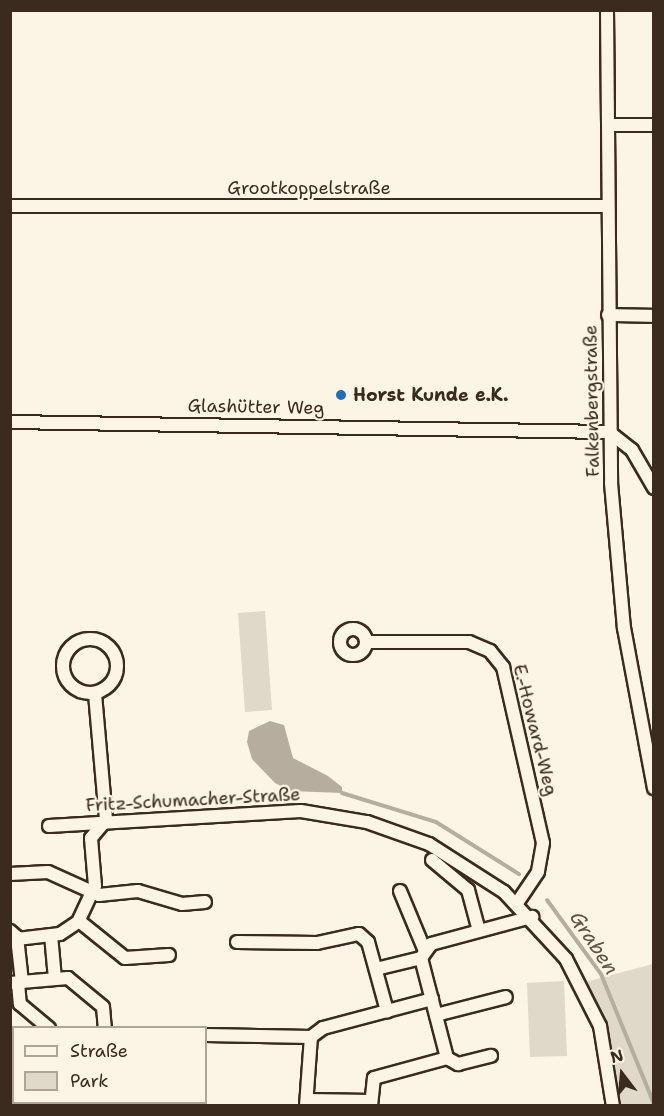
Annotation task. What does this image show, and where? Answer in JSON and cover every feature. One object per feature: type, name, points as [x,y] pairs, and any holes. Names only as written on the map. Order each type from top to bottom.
[{"type":"street","name":"Falkenbergstraße","points":[[607,10],[609,432],[624,628],[654,788]]},
{"type":"street","points":[[608,125],[654,125]]},
{"type":"street","name":"Grootkoppelstraße","points":[[10,206],[608,207]]},
{"type":"street","points":[[608,315],[654,316]]},
{"type":"street","name":"Glashütter Weg","points":[[10,422],[609,432]]},
{"type":"street","points":[[609,432],[632,450],[654,488]]},
{"type":"street","points":[[101,638],[110,646],[113,683],[95,694],[79,694],[70,686],[67,650],[76,639],[101,638]]},
{"type":"street","name":"E.-Howard-Weg","points":[[366,642],[469,642],[501,663],[543,843],[538,872],[517,903]]},
{"type":"street","points":[[47,1026],[21,1005],[14,935],[51,935],[79,921],[93,892],[91,840],[106,820],[95,694]]},
{"type":"street","name":"Fritz-Schumacher-Straße","points":[[49,826],[106,820],[279,811],[345,817],[429,844],[517,903],[532,917],[567,959],[592,1006],[608,1058],[613,1106]]},
{"type":"street","points":[[432,860],[468,890],[479,931]]},
{"type":"street","points":[[10,874],[48,872],[93,892],[138,891],[182,904],[205,902]]},
{"type":"street","points":[[400,891],[423,954],[447,1058]]},
{"type":"street","points":[[376,969],[423,954],[431,944],[532,917]]},
{"type":"street","points":[[79,921],[125,958],[170,955]]},
{"type":"street","points":[[237,942],[317,944],[357,934],[368,941],[387,1011]]},
{"type":"street","points":[[51,935],[56,979]]},
{"type":"street","points":[[17,983],[68,978],[101,1005],[105,1026]]},
{"type":"street","points":[[436,1015],[506,997]]},
{"type":"street","points":[[207,1035],[311,1037],[323,1028],[432,999]]},
{"type":"street","points":[[311,1037],[306,1103],[371,1103],[374,1077],[447,1058],[458,1064],[490,1056]]},
{"type":"green space","points":[[265,611],[272,710],[245,712],[238,613]]},
{"type":"green space","points":[[653,964],[653,1105],[618,1105],[611,1046],[585,982]]},
{"type":"green space","points":[[564,981],[567,1056],[530,1057],[527,983]]},
{"type":"green space","points":[[79,1104],[132,1104],[79,1106]]},
{"type":"shaded area","points":[[270,721],[284,725],[293,758],[328,776],[342,787],[342,793],[290,791],[275,783],[252,759],[247,742],[249,731]]},
{"type":"waterway","name":"Graben","points":[[342,793],[436,822],[519,874]]},
{"type":"waterway","name":"Graben","points":[[547,900],[601,974],[654,1104]]},
{"type":"place","name":"Horst Kunde e.K.","points":[[341,395]]}]
